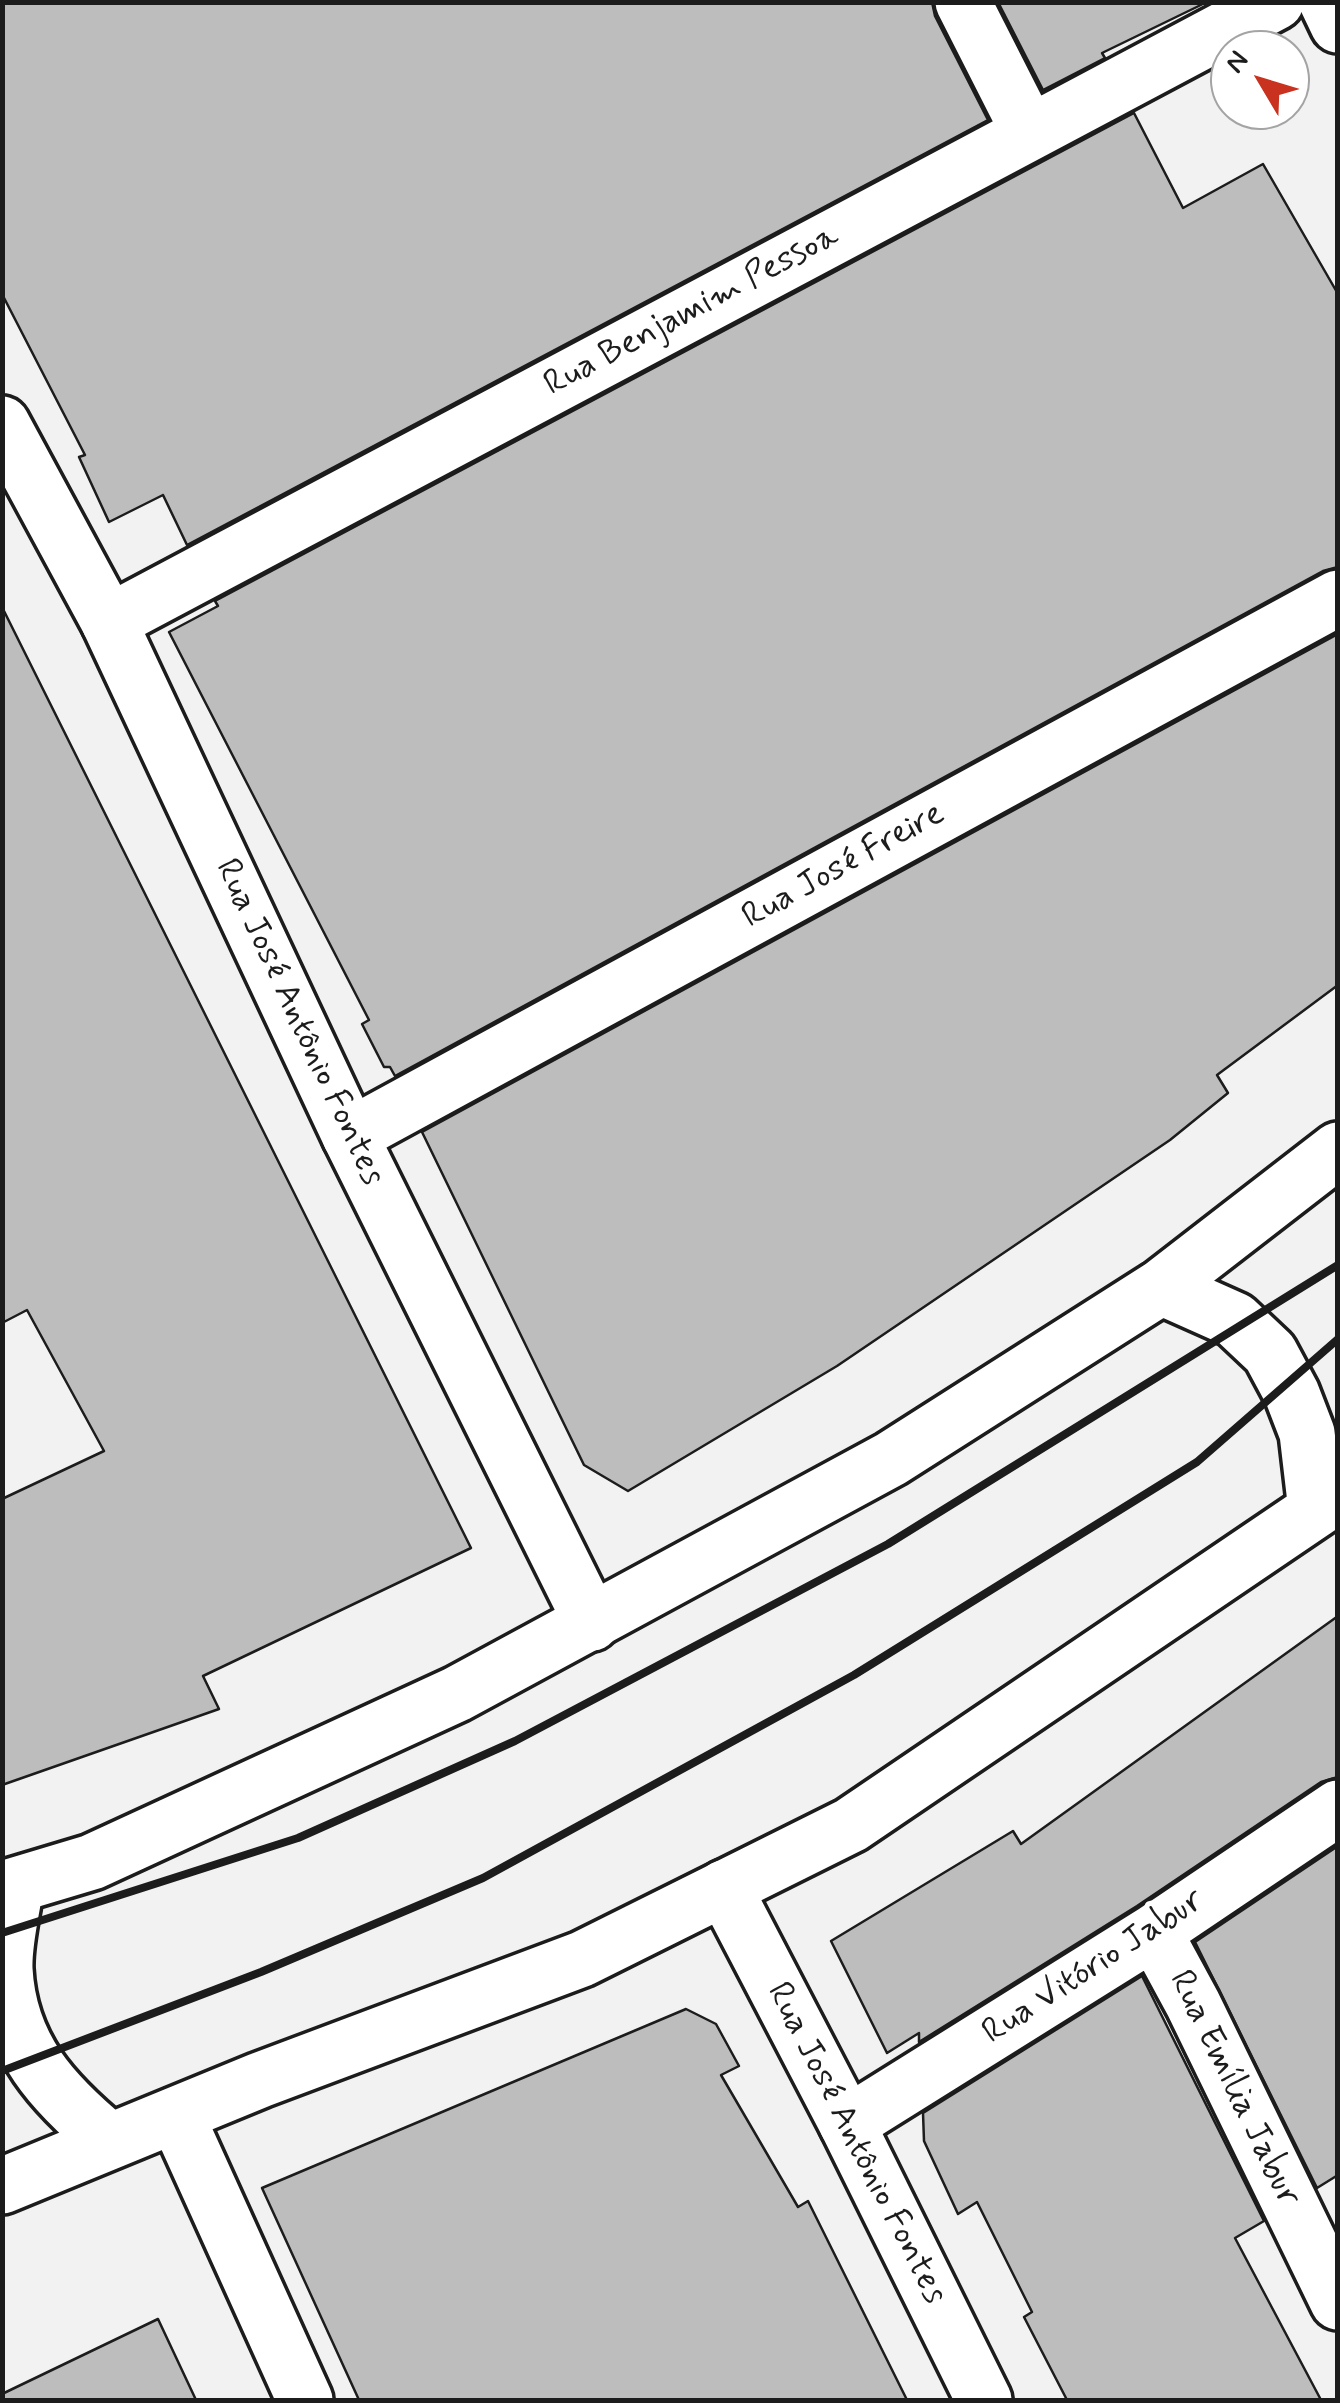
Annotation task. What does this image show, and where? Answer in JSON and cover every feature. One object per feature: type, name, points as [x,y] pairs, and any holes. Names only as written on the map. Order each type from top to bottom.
[{"type":"street","points":[[963,2],[1029,132]]},
{"type":"street","name":"Rua Benjamim Pessoa","points":[[109,622],[1276,2]]},
{"type":"street","points":[[1327,2],[1338,25]]},
{"type":"street","name":"Rua José Antônio Fontes","points":[[2,424],[109,622],[350,1136],[592,1623]]},
{"type":"street","name":"Rua José Freire","points":[[350,1136],[1338,598]]},
{"type":"street","points":[[110,2141],[65,2105],[24,2046],[11,2014],[5,1966],[9,1886],[92,1862],[458,1694],[890,1459],[1161,1287],[1338,1150]]},
{"type":"street","points":[[2,2186],[582,1959],[851,1825],[1327,1502],[1307,1433],[1270,1352],[1235,1320],[1161,1287]]},
{"type":"street","name":"Rua Vitório Jabur","points":[[847,2124],[1154,1932],[1338,1808]]},
{"type":"street","name":"Rua José Antônio Fontes","points":[[724,1888],[984,2400]]},
{"type":"street","name":"Rua Emília Jabur","points":[[1154,1932],[1194,2004],[1338,2302]]},
{"type":"street","points":[[176,2115],[305,2400]]},
{"type":"building","points":[[2,2],[932,2],[935,16],[988,120],[187,545],[163,495],[109,522],[79,457],[85,455],[2,294]]},
{"type":"building","points":[[998,2],[1207,2],[1102,53],[1105,58],[1043,90]]},
{"type":"building","points":[[1134,113],[1183,208],[1263,164],[1338,294],[1338,567],[1323,571],[395,1076],[390,1067],[384,1067],[362,1024],[369,1020],[169,632],[218,606],[215,601]]},
{"type":"building","points":[[2,607],[471,1548],[203,1676],[219,1709],[2,1785],[2,1499],[104,1451],[27,1310],[2,1323]]},
{"type":"building","points":[[1338,634],[1338,985],[1217,1075],[1228,1093],[1170,1140],[837,1366],[628,1491],[584,1465],[422,1132]]},
{"type":"building","points":[[1338,1616],[1338,1777],[1321,1782],[1137,1906],[919,2042],[919,2033],[887,2053],[831,1941],[1013,1831],[1021,1844]]},
{"type":"building","points":[[1338,1846],[1338,2175],[1317,2188],[1195,1942]]},
{"type":"building","points":[[1142,1976],[1264,2221],[1235,2238],[1321,2400],[1067,2400],[1024,2317],[1032,2312],[977,2202],[958,2214],[924,2141],[923,2113]]},
{"type":"building","points":[[686,2009],[716,2024],[739,2066],[721,2075],[798,2207],[808,2201],[907,2400],[359,2400],[262,2188]]},
{"type":"building","points":[[158,2319],[196,2400],[2,2400],[2,2394]]},
{"type":"railway","points":[[2,1933],[298,1838],[515,1741],[888,1544],[1338,1265]]},
{"type":"railway","points":[[2,2071],[261,1972],[483,1878],[854,1675],[1197,1462],[1338,1339]]}]
